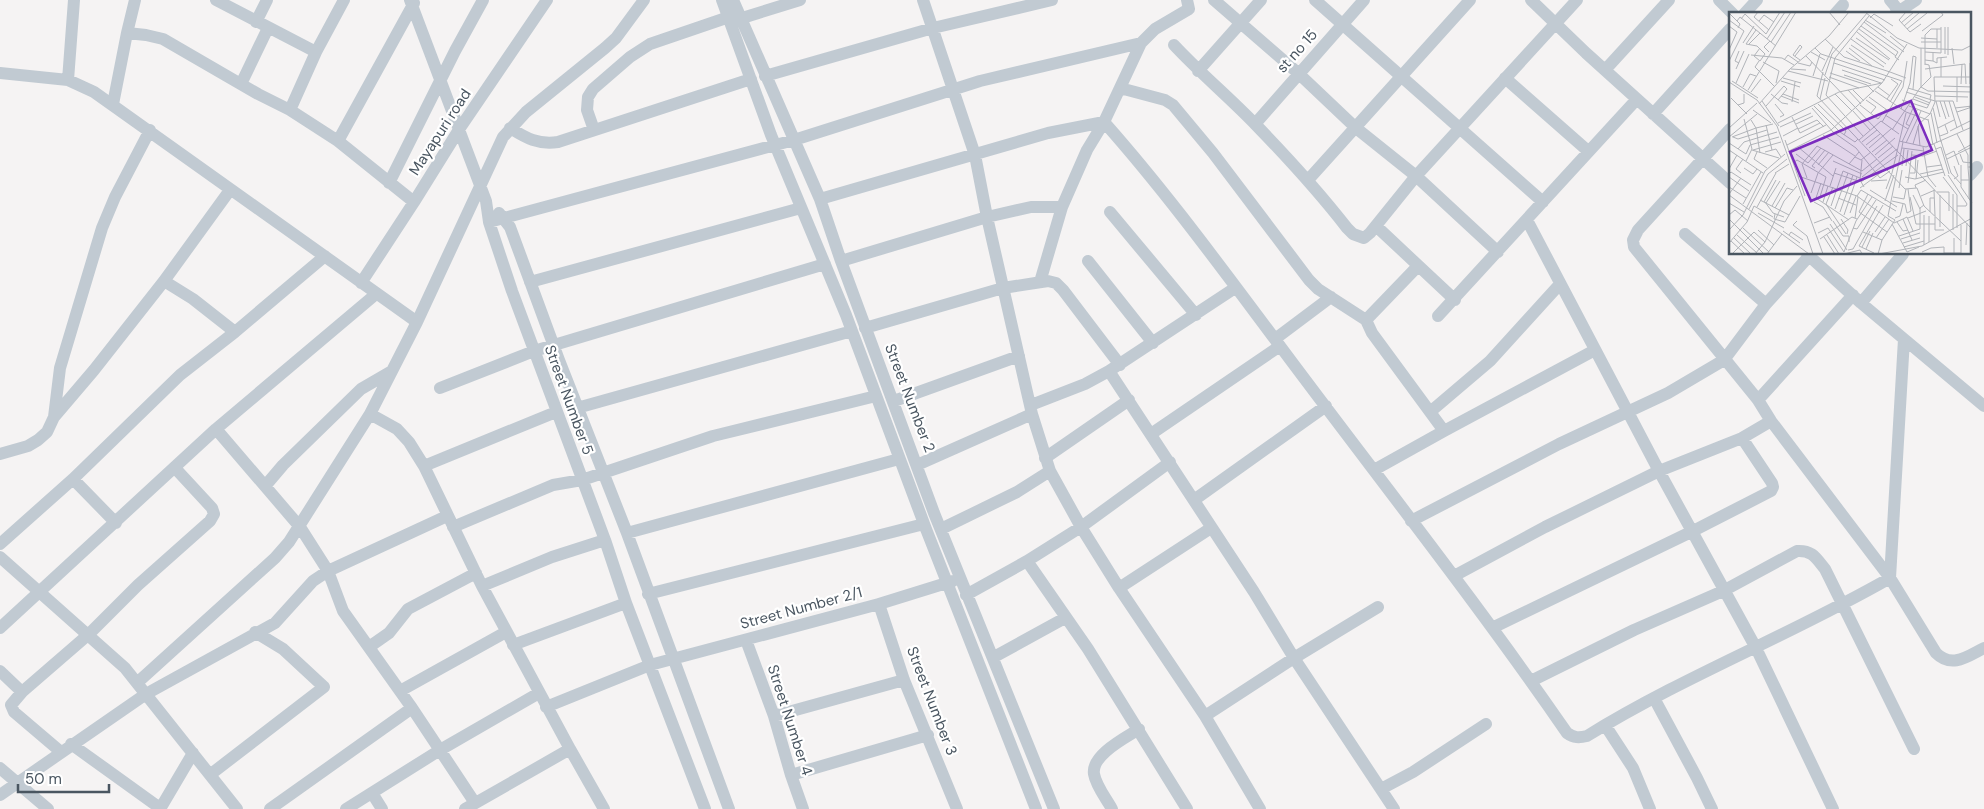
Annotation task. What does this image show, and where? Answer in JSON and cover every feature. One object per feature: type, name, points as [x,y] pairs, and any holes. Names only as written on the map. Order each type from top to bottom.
[{"type":"street","points":[[68,80],[74,0]]},
{"type":"street","points":[[113,104],[135,0]]},
{"type":"street","points":[[216,0],[316,52]]},
{"type":"street","points":[[256,22],[267,0]]},
{"type":"street","points":[[290,110],[316,52],[344,0]]},
{"type":"street","points":[[389,182],[440,79],[484,0]]},
{"type":"street","name":"Mayapuri road","points":[[361,283],[460,128],[547,0]]},
{"type":"street","points":[[138,682],[275,558],[300,527],[370,414],[416,322],[502,137],[526,112],[616,38],[644,0]]},
{"type":"street","points":[[722,0],[734,18],[751,79],[775,145],[852,331],[947,584],[1036,809]]},
{"type":"street","name":"Street Number 2","points":[[733,0],[734,18],[765,76],[820,200],[865,328],[894,400],[959,578],[994,657],[1054,809]]},
{"type":"street","points":[[594,130],[587,110],[588,97],[593,89],[630,56],[650,44],[800,0]]},
{"type":"street","points":[[923,0],[975,154],[1002,288],[1031,410],[1050,471],[1081,527],[1119,588],[1205,716],[1260,809]]},
{"type":"street","points":[[765,76],[933,28],[1052,0]]},
{"type":"street","points":[[1040,282],[1062,207],[1087,150],[1104,122],[1142,43],[1155,29],[1189,9],[1187,0]]},
{"type":"street","points":[[1214,0],[1298,73],[1356,128],[1416,176],[1498,252]]},
{"type":"street","points":[[1198,71],[1260,0]]},
{"type":"street","points":[[1316,0],[1543,202]]},
{"type":"street","name":"st no 15","points":[[1255,124],[1364,0]]},
{"type":"street","points":[[1308,180],[1470,0]]},
{"type":"street","points":[[1531,0],[1729,182]]},
{"type":"street","points":[[1174,45],[1198,71],[1255,124],[1308,180],[1353,234],[1364,238],[1416,176],[1577,0]]},
{"type":"street","points":[[1605,70],[1669,0]]},
{"type":"street","points":[[1720,0],[1731,12]]},
{"type":"street","points":[[1746,12],[1758,0]]},
{"type":"street","points":[[1890,0],[1897,12]]},
{"type":"street","points":[[1899,12],[1916,0]]},
{"type":"street","points":[[338,141],[412,2]]},
{"type":"street","name":"Street Number 5","points":[[412,2],[486,201],[489,222],[556,412],[605,540],[626,603],[705,809]]},
{"type":"street","points":[[241,84],[268,28]]},
{"type":"street","points":[[1653,114],[1729,30]]},
{"type":"street","points":[[127,33],[162,39],[290,110],[338,141],[414,202]]},
{"type":"street","points":[[489,222],[794,140],[980,81],[1142,43]]},
{"type":"street","points":[[0,73],[68,80],[94,92],[150,130],[230,190],[416,322]]},
{"type":"street","points":[[1505,78],[1588,152]]},
{"type":"street","points":[[510,128],[529,140],[547,144],[558,142],[751,79]]},
{"type":"street","points":[[1120,88],[1166,100],[1173,105],[1213,152],[1309,280],[1318,289],[1366,320],[1372,333],[1444,431]]},
{"type":"street","points":[[1438,316],[1455,300],[1637,99]]},
{"type":"street","points":[[820,200],[1048,133],[1104,122]]},
{"type":"street","points":[[1104,122],[1146,171],[1326,406],[1454,576],[1567,733],[1572,736],[1578,738],[1587,736],[1654,698],[1843,606],[1890,578]]},
{"type":"street","points":[[54,417],[60,368],[102,228],[115,197],[150,130]]},
{"type":"street","points":[[1729,130],[1638,230],[1633,244],[1724,360],[1758,400],[1771,421],[1890,578],[1936,654],[1949,662],[1958,661],[1984,648]]},
{"type":"street","points":[[0,454],[28,446],[47,432],[54,417],[94,370],[164,281],[230,190]]},
{"type":"street","points":[[486,201],[504,218],[510,227],[577,408],[627,533],[729,809]]},
{"type":"street","points":[[841,261],[987,217],[1031,208],[1062,207]]},
{"type":"street","points":[[530,282],[801,208]]},
{"type":"street","points":[[1110,212],[1196,315]]},
{"type":"street","points":[[1527,220],[1594,350],[1756,648],[1834,809]]},
{"type":"street","points":[[1376,226],[1455,300]]},
{"type":"street","points":[[1686,234],[1766,304]]},
{"type":"street","points":[[1412,521],[1550,448],[1668,393],[1724,360],[1766,304],[1808,255]]},
{"type":"street","points":[[1810,255],[1857,299],[1984,406]]},
{"type":"street","points":[[1758,400],[1902,255]]},
{"type":"street","points":[[0,544],[73,479],[180,375],[235,332],[325,256]]},
{"type":"street","points":[[1088,261],[1153,343]]},
{"type":"street","points":[[440,388],[534,351],[825,264]]},
{"type":"street","points":[[1366,320],[1418,266]]},
{"type":"street","points":[[164,281],[193,299],[235,332]]},
{"type":"street","points":[[865,328],[1002,288],[1048,281],[1056,283],[1063,290],[1114,368],[1129,400],[1210,528],[1254,592],[1294,658],[1394,809]]},
{"type":"street","points":[[1430,412],[1490,361],[1560,284]]},
{"type":"street","points":[[917,465],[1085,384],[1114,368],[1235,288]]},
{"type":"street","points":[[0,628],[216,429],[376,294]]},
{"type":"street","points":[[1151,434],[1277,343],[1331,297]]},
{"type":"street","points":[[577,408],[852,331]]},
{"type":"street","points":[[1890,578],[1904,339]]},
{"type":"street","points":[[1374,470],[1594,350]]},
{"type":"street","points":[[894,400],[1019,356]]},
{"type":"street","points":[[266,485],[283,465],[361,389],[392,371]]},
{"type":"street","points":[[0,795],[146,694],[274,623],[313,580],[328,571],[450,522],[553,485],[582,480],[713,436],[876,396]]},
{"type":"street","points":[[1045,458],[1129,400]]},
{"type":"street","points":[[1194,500],[1326,406]]},
{"type":"street","points":[[424,466],[556,412]]},
{"type":"street","points":[[370,414],[397,429],[409,442],[424,466],[506,632],[604,809]]},
{"type":"street","points":[[1454,576],[1659,471],[1742,438],[1771,421]]},
{"type":"street","points":[[216,429],[266,485],[300,527],[328,571],[343,611],[440,750],[470,806],[570,749]]},
{"type":"street","points":[[1492,628],[1693,531],[1767,493],[1773,487],[1742,438]]},
{"type":"street","points":[[627,533],[899,458]]},
{"type":"street","points":[[966,595],[1081,527],[1170,462]]},
{"type":"street","points":[[175,468],[212,508],[214,514],[210,521],[131,591],[89,634],[22,692],[12,703],[12,709],[66,748],[160,808],[193,753]]},
{"type":"street","points":[[941,529],[1017,492],[1050,471]]},
{"type":"street","points":[[73,479],[116,523]]},
{"type":"street","points":[[648,594],[924,524]]},
{"type":"street","points":[[1119,588],[1210,528]]},
{"type":"street","points":[[482,586],[552,557],[605,540]]},
{"type":"street","points":[[1531,681],[1634,630],[1723,590],[1797,551],[1806,550],[1814,555],[1824,569],[1914,749]]},
{"type":"street","points":[[0,557],[126,668],[211,774],[236,809]]},
{"type":"street","points":[[1026,561],[1088,649],[1187,809]]},
{"type":"street","points":[[369,647],[389,633],[408,609],[476,573]]},
{"type":"street","name":"Street Number 2/1","points":[[546,707],[650,665],[879,604],[947,584],[959,578]]},
{"type":"street","points":[[513,645],[626,603]]},
{"type":"street","name":"Street Number 3","points":[[879,604],[904,680],[957,809]]},
{"type":"street","points":[[1205,716],[1294,658],[1378,607]]},
{"type":"street","points":[[994,657],[1065,618]]},
{"type":"street","points":[[211,774],[324,688],[283,649],[255,632]]},
{"type":"street","points":[[400,691],[506,632]]},
{"type":"street","name":"Street Number 4","points":[[746,640],[774,716],[803,809]]},
{"type":"street","points":[[0,671],[22,692]]},
{"type":"street","points":[[774,716],[904,680]]},
{"type":"street","points":[[346,809],[440,750],[539,693]]},
{"type":"street","points":[[1654,698],[1712,809]]},
{"type":"street","points":[[270,809],[412,708]]},
{"type":"street","points":[[1381,789],[1413,772],[1486,724]]},
{"type":"street","points":[[1605,725],[1632,768],[1650,809]]},
{"type":"street","points":[[1112,809],[1096,781],[1095,766],[1098,759],[1107,750],[1139,729]]},
{"type":"street","points":[[791,775],[928,735]]},
{"type":"street","points":[[0,768],[48,809]]},
{"type":"street","points":[[372,792],[382,809]]}]
